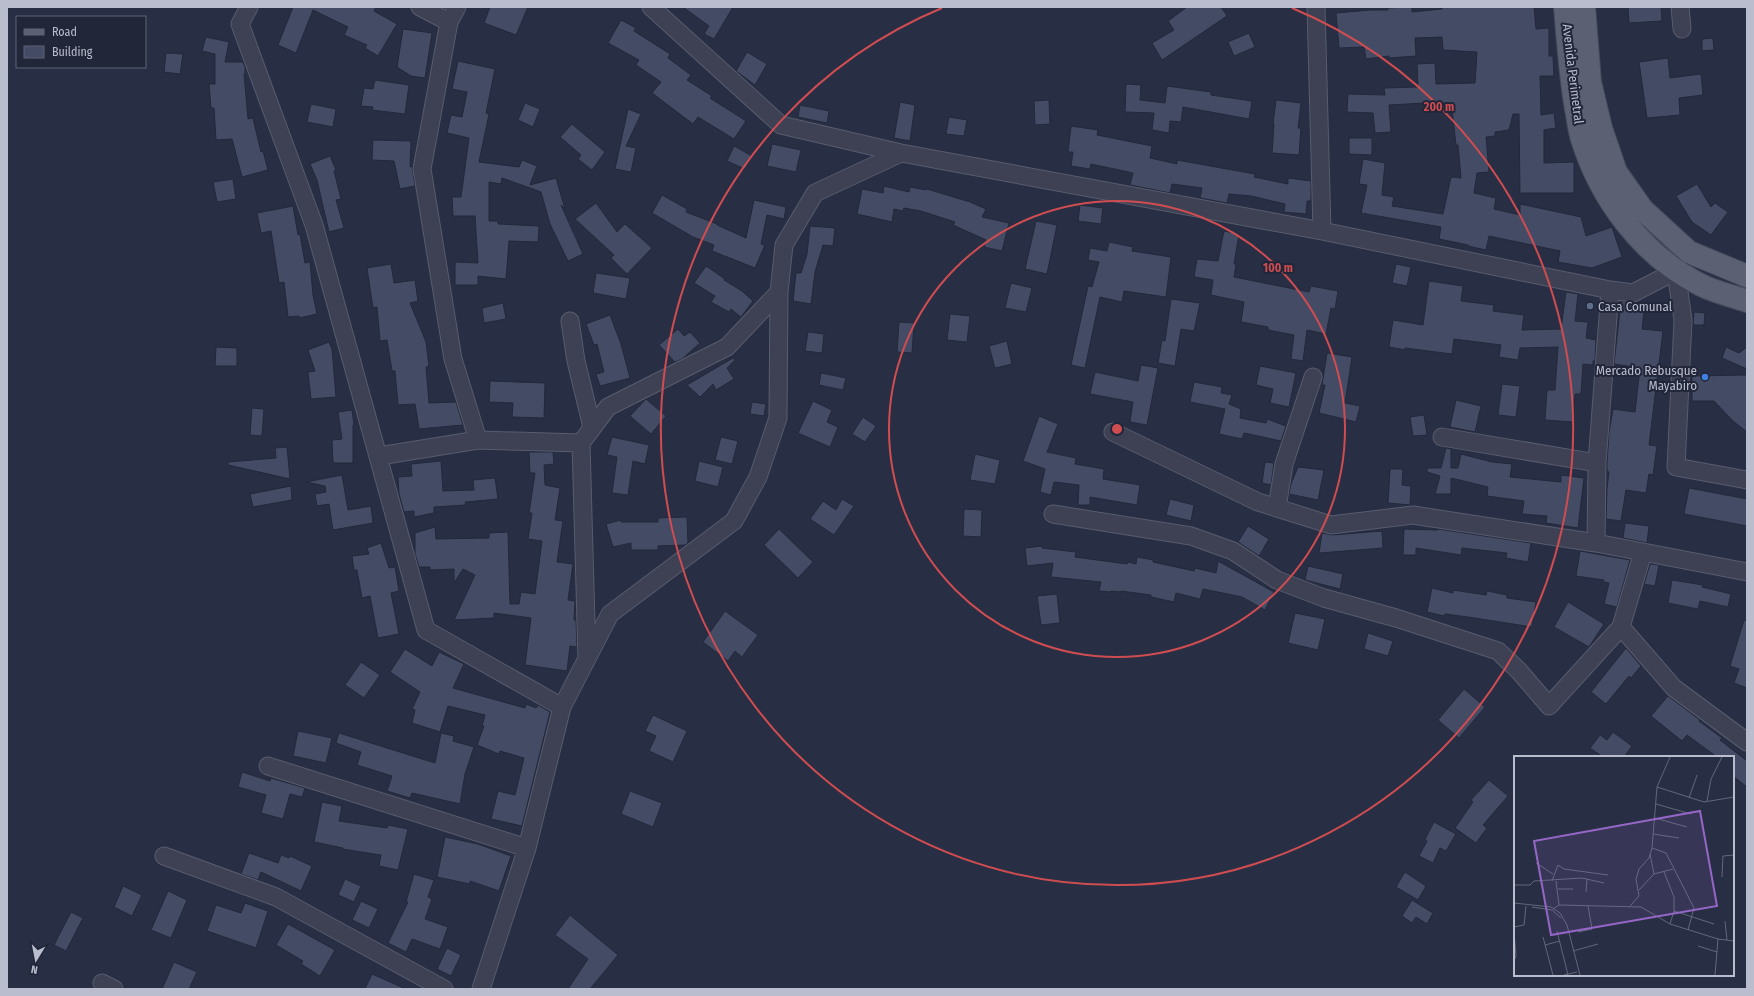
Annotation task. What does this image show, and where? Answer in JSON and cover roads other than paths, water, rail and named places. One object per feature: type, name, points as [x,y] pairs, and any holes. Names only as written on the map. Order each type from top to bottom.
[{"type":"main road","name":"Avenida Perimetral","points":[[1566,7],[1571,79],[1582,138],[1600,185],[1616,211],[1634,233],[1676,271],[1702,286],[1747,301]]},
{"type":"main road","name":"Avenida Perimetral","points":[[1584,7],[1590,82],[1601,128],[1616,172],[1642,209],[1689,252],[1747,276]]},
{"type":"street","points":[[248,7],[240,24],[314,225],[426,630],[562,707]]},
{"type":"street","points":[[420,7],[448,22]]},
{"type":"street","points":[[457,7],[448,22],[422,169],[454,359],[478,440]]},
{"type":"street","points":[[651,7],[781,125],[901,153],[1322,231],[1610,290],[1632,293],[1676,271],[1689,252]]},
{"type":"street","points":[[1316,7],[1322,231]]},
{"type":"street","points":[[1680,7],[1682,29]]},
{"type":"street","points":[[481,989],[527,848],[562,707],[610,614],[734,521],[758,477],[778,418],[779,292],[784,245],[815,193],[901,153]]},
{"type":"street","points":[[1676,271],[1683,320],[1676,467],[1747,480]]},
{"type":"street","points":[[1596,543],[1597,463],[1610,290]]},
{"type":"street","points":[[586,436],[608,407],[727,347],[779,292]]},
{"type":"street","points":[[570,321],[576,361],[591,423],[586,436],[587,659]]},
{"type":"street","points":[[1277,508],[1284,464],[1313,377]]},
{"type":"street","points":[[1113,432],[1258,502],[1331,526],[1413,515],[1596,543],[1747,572]]},
{"type":"street","points":[[379,456],[478,440],[586,436]]},
{"type":"street","points":[[1442,437],[1597,463]]},
{"type":"street","points":[[1053,514],[1192,536],[1233,551],[1284,583],[1324,598],[1396,618],[1498,651],[1519,671],[1549,706],[1621,627],[1643,552]]},
{"type":"street","points":[[1621,627],[1674,688],[1747,742]]},
{"type":"street","points":[[268,766],[527,848]]},
{"type":"street","points":[[164,856],[276,897],[444,989]]},
{"type":"place","name":"Casa Comunal","points":[[1590,306]]},
{"type":"place","name":"Mercado Rebusque Mayabiro","points":[[1705,377]]}]
